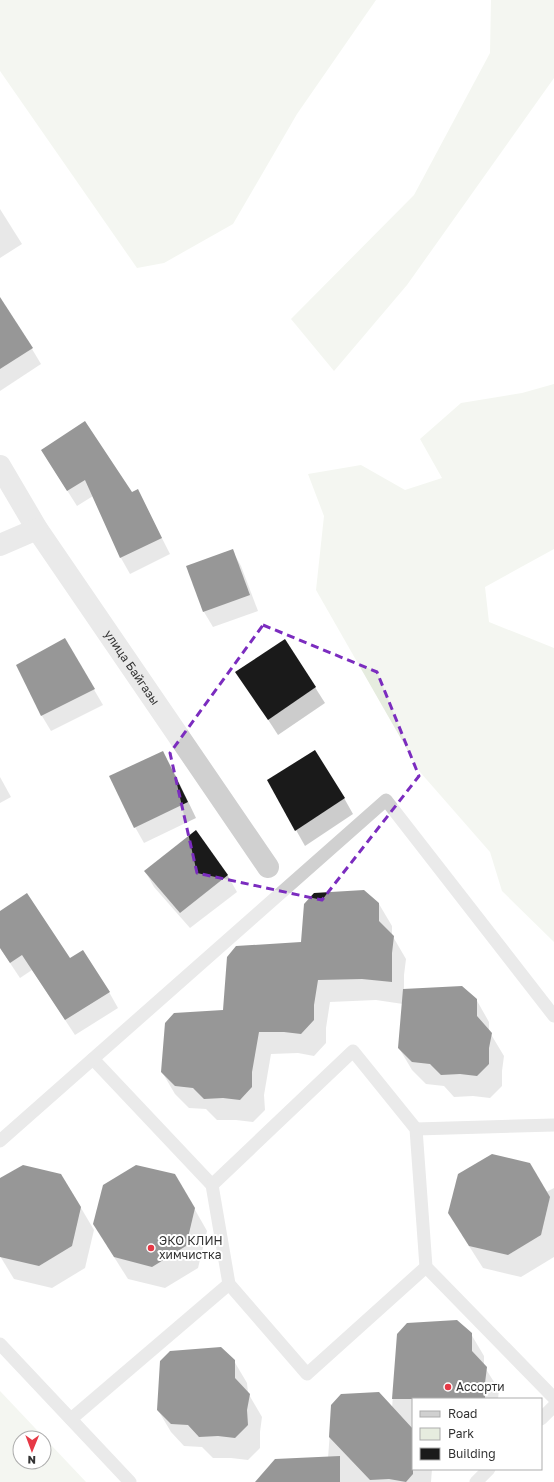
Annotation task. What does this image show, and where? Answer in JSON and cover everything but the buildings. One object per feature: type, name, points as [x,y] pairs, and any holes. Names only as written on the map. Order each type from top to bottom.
[{"type":"street","name":"улица Байгазы","points":[[0,466],[37,529],[268,867]]},
{"type":"street","points":[[0,545],[37,529]]},
{"type":"lane","points":[[0,1142],[386,800],[554,1016]]},
{"type":"lane","points":[[212,1186],[353,1051],[416,1129],[426,1267],[554,1398]]},
{"type":"lane","points":[[93,1059],[212,1186],[229,1284],[307,1374],[426,1267]]},
{"type":"lane","points":[[416,1129],[554,1125]]},
{"type":"lane","points":[[71,1419],[229,1284]]},
{"type":"lane","points":[[0,1344],[130,1482]]},
{"type":"lane","points":[[542,1418],[554,1406]]},
{"type":"lane","points":[[476,1482],[488,1470]]},
{"type":"highlighted area","points":[[263,625],[377,672],[419,776],[322,900],[197,873],[170,753]]},
{"type":"green space","points":[[0,0],[376,0],[297,114],[233,224],[164,263],[137,268],[0,71]]},
{"type":"green space","points":[[491,0],[554,0],[554,78],[407,285],[334,371],[291,319],[414,195],[490,53]]},
{"type":"green space","points":[[554,384],[554,549],[485,587],[489,622],[554,648],[554,942],[502,891],[490,852],[420,772],[316,590],[324,516],[308,474],[361,465],[405,490],[442,478],[420,439],[461,403],[522,393]]},
{"type":"green space","points":[[0,1391],[37,1430],[12,1430],[12,1470],[52,1470],[52,1446],[86,1482],[0,1482]]},
{"type":"place","name":"ЭКО КЛИН химчистка","points":[[151,1248]]},
{"type":"place","name":"Ассорти","points":[[448,1387]]}]
